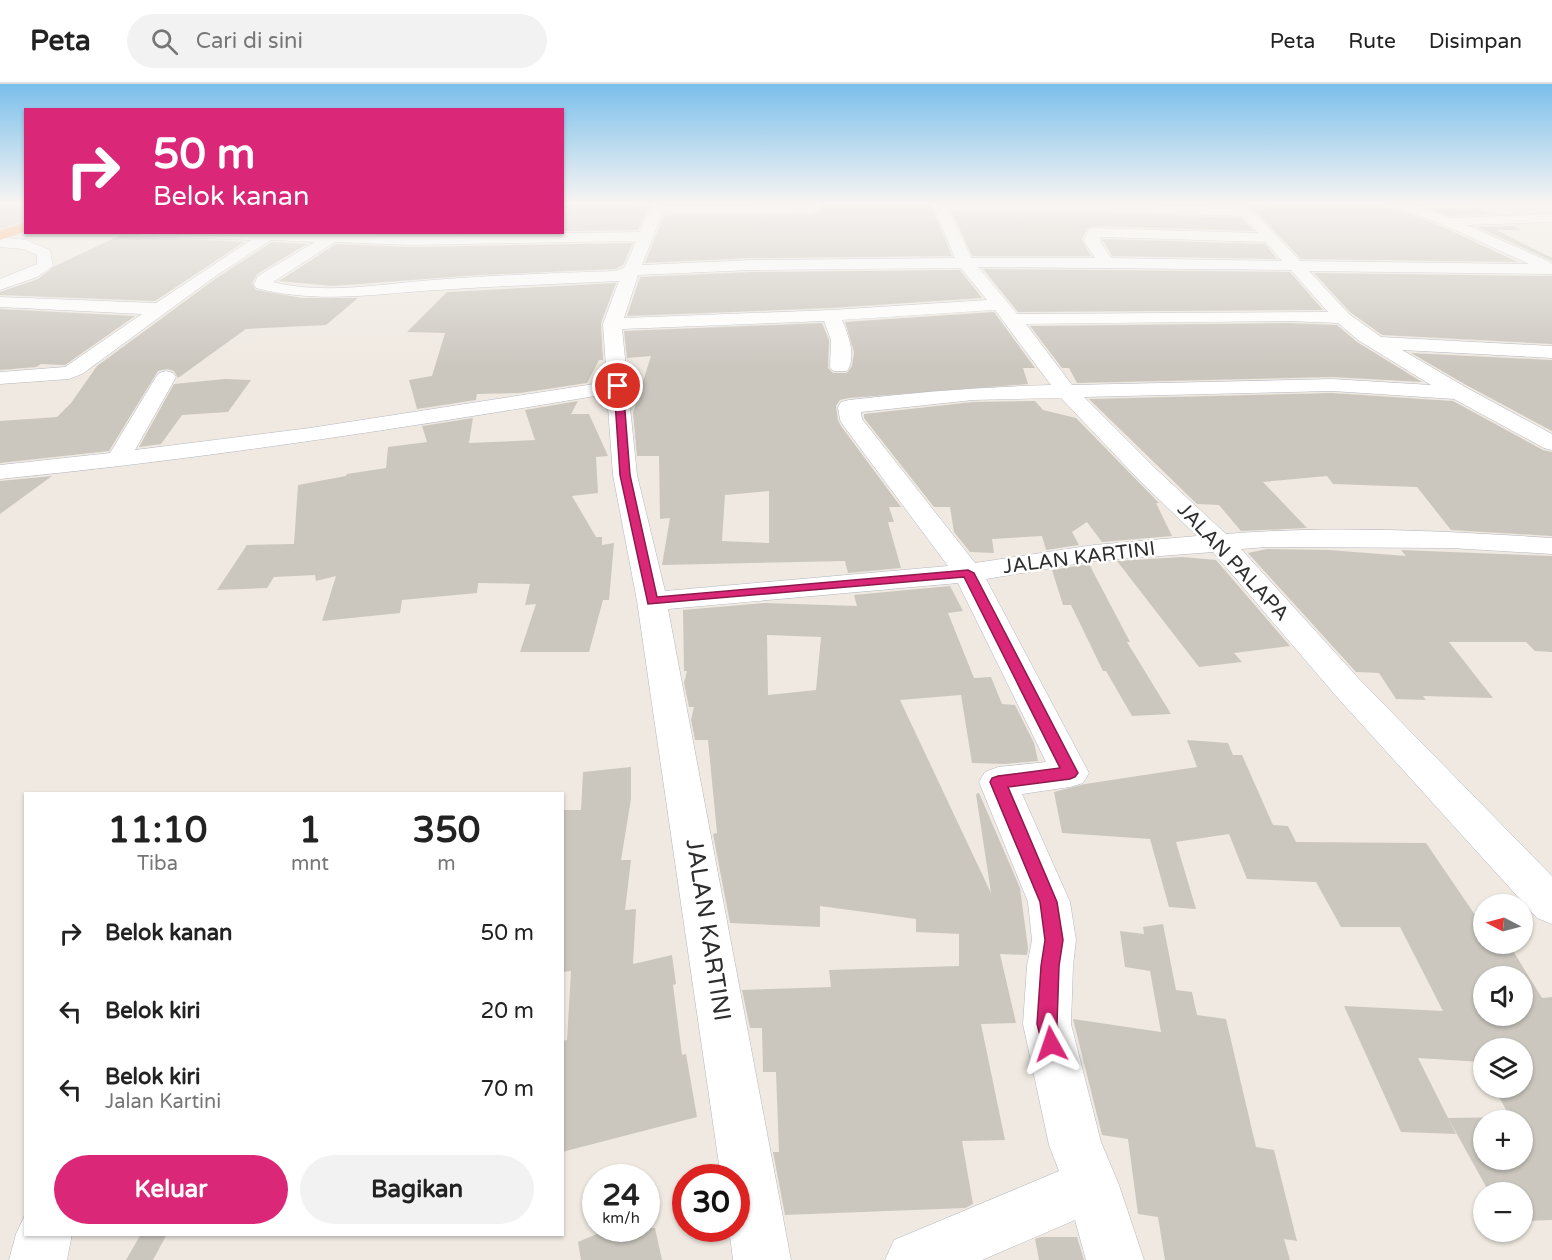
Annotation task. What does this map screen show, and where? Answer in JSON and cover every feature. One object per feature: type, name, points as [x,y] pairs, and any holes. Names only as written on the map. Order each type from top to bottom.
[{"type":"street","points":[[0,285],[31,274],[45,266],[45,258]]},
{"type":"street","points":[[0,378],[69,373],[233,258]]},
{"type":"street","points":[[299,258],[264,280],[262,284],[287,292],[327,293],[525,279],[619,276],[631,270],[763,264],[1105,262],[1552,269]]},
{"type":"street","name":"JALAN KARTINI","points":[[636,258],[612,324],[625,475],[652,601],[762,1260]]},
{"type":"street","name":"JALAN PALAPA","points":[[963,258],[1067,392],[1149,476],[1220,543],[1348,688],[1552,905]]},
{"type":"street","points":[[1102,258],[1105,262]]},
{"type":"street","points":[[1286,258],[1343,318],[1374,342],[1459,393],[1552,443]]},
{"type":"street","points":[[1528,258],[1552,269]]},
{"type":"street","points":[[0,302],[160,309]]},
{"type":"street","points":[[612,324],[831,315],[1007,312],[1152,319],[1277,316],[1343,318]]},
{"type":"street","points":[[831,315],[841,340],[840,366]]},
{"type":"street","points":[[1374,342],[1552,352]]},
{"type":"street","points":[[117,461],[166,377]]},
{"type":"street","points":[[1115,1260],[1092,1185],[1075,1145],[1047,1024],[1050,966],[1054,940],[1049,902],[998,782],[1070,773],[968,573],[851,420],[849,407],[914,399],[1067,392],[1332,385],[1459,393]]},
{"type":"street","points":[[0,472],[117,461],[445,414],[618,386]]},
{"type":"street","name":"JALAN KARTINI","points":[[652,601],[968,573],[1094,553],[1267,539],[1451,540],[1552,546]]},
{"type":"street","points":[[914,1260],[1092,1185]]},
{"type":"street","points":[[38,1260],[44,1236]]},
{"type":"building","points":[[72,258],[220,258],[155,301],[0,295],[0,292],[38,279],[55,266]]},
{"type":"building","points":[[247,258],[284,258],[257,274],[252,283],[256,290],[302,298],[358,298],[326,325],[246,329],[178,378],[174,371],[167,369],[158,371],[109,451],[0,463],[0,421],[57,417],[71,403],[97,366]]},
{"type":"building","points":[[315,258],[626,258],[623,265],[615,269],[479,275],[332,286],[279,281]]},
{"type":"building","points":[[647,258],[764,258],[752,258],[645,263]]},
{"type":"building","points":[[1215,258],[1276,258],[1277,259]]},
{"type":"building","points":[[1509,258],[1518,262],[1301,259]]},
{"type":"building","points":[[983,269],[1290,272],[1323,310],[1018,312]]},
{"type":"building","points":[[960,270],[982,298],[831,308],[627,316],[640,277],[752,272]]},
{"type":"building","points":[[1314,273],[1552,276],[1552,344],[1382,335],[1350,312]]},
{"type":"building","points":[[616,283],[601,323],[603,360],[599,360],[587,383],[520,393],[477,394],[476,400],[417,409],[409,380],[432,376],[445,333],[407,332],[447,292]]},
{"type":"building","points":[[0,309],[135,316],[65,365],[41,364],[36,367],[0,370]]},
{"type":"building","points":[[994,312],[1035,368],[1023,368],[1028,384],[840,400],[836,406],[841,426],[901,507],[889,507],[894,522],[888,522],[901,568],[848,573],[845,561],[662,565],[670,518],[660,519],[659,456],[637,456],[633,413],[651,356],[627,358],[624,331],[822,323],[829,340],[828,368],[833,373],[847,373],[852,366],[854,352],[845,322]],"holes":[[[769,491],[769,543],[722,541],[725,495]]]},
{"type":"building","points":[[1288,323],[1337,325],[1357,342],[1422,382],[1332,377],[1077,383],[1069,368],[1062,368],[1030,326]]},
{"type":"building","points":[[1411,353],[1552,360],[1552,431],[1468,386]]},
{"type":"building","points":[[225,379],[251,380],[228,412],[182,415],[161,444],[139,447],[174,384]]},
{"type":"building","points":[[1332,393],[1453,401],[1543,450],[1552,452],[1552,536],[1451,530],[1417,487],[1333,484],[1327,476],[1263,482],[1307,528],[1241,531],[1219,505],[1197,504],[1089,399]]},
{"type":"building","points":[[578,401],[571,414],[589,414],[608,456],[596,457],[598,493],[572,496],[596,537],[602,537],[602,545],[614,543],[609,600],[603,600],[589,652],[520,652],[536,604],[525,605],[530,584],[478,583],[477,593],[402,600],[400,613],[322,621],[336,576],[316,581],[315,575],[274,577],[267,588],[217,590],[247,545],[294,544],[298,485],[386,468],[388,447],[427,442],[422,426],[473,418],[469,443],[535,440],[525,410]]},
{"type":"building","points":[[1035,401],[1043,410],[1076,418],[1159,503],[1156,503],[1172,536],[1102,542],[1087,522],[1072,532],[1079,545],[1046,550],[1042,536],[992,539],[994,553],[970,552],[954,532],[950,507],[934,507],[864,418],[864,414],[973,402]]},
{"type":"building","points":[[52,476],[0,514],[0,481]]},
{"type":"building","points":[[1267,549],[1329,550],[1406,556],[1401,550],[1552,556],[1552,652],[1535,651],[1526,642],[1449,642],[1493,698],[1423,696],[1426,700],[1396,699],[1379,673],[1356,672],[1248,553]]},
{"type":"building","points":[[1182,557],[1216,560],[1290,646],[1234,653],[1242,662],[1199,667],[1117,561]]},
{"type":"building","points":[[1089,564],[1130,642],[1127,642],[1171,714],[1132,716],[1106,671],[1103,671],[1071,605],[1063,605],[1052,570]]},
{"type":"building","points":[[950,586],[963,611],[948,613],[974,678],[991,677],[1002,704],[1015,705],[1034,743],[1038,761],[1004,764],[972,763],[961,695],[900,700],[991,893],[976,794],[979,793],[1020,888],[1028,948],[1027,955],[1000,954],[1016,1023],[981,1024],[1005,1140],[962,1141],[973,1204],[965,1208],[785,1215],[773,1152],[779,1152],[776,1072],[763,1072],[762,1028],[750,1028],[742,990],[831,987],[829,970],[959,966],[959,934],[916,932],[916,919],[820,906],[820,927],[730,923],[713,834],[717,833],[708,740],[695,740],[691,720],[694,707],[689,707],[684,683],[687,671],[684,671],[683,610],[765,603],[857,606],[854,595]],"holes":[[[767,635],[821,637],[816,690],[768,695]]]},
{"type":"building","points":[[1187,740],[1228,743],[1233,755],[1242,755],[1273,825],[1288,826],[1296,842],[1426,843],[1473,912],[1473,954],[1515,954],[1522,966],[1473,966],[1473,1026],[1533,1026],[1533,983],[1542,998],[1552,997],[1552,1220],[1533,1221],[1533,1182],[1483,1182],[1477,1170],[1533,1170],[1533,1110],[1506,1110],[1500,1098],[1533,1098],[1533,1038],[1473,1038],[1473,1061],[1418,1058],[1456,1134],[1401,1132],[1344,1006],[1443,1011],[1400,927],[1341,927],[1316,882],[1247,879],[1229,834],[1176,842],[1196,909],[1169,907],[1150,839],[1062,833],[1054,792],[1085,784],[1197,767]]},
{"type":"building","points":[[631,767],[631,799],[621,860],[631,860],[625,910],[636,909],[633,964],[672,955],[676,984],[673,985],[682,1055],[686,1054],[697,1117],[564,1151],[564,1041],[567,1040],[571,971],[564,972],[564,810],[581,810],[583,772]]},
{"type":"building","points":[[1163,924],[1176,990],[1192,992],[1197,1015],[1226,1019],[1256,1147],[1274,1150],[1297,1241],[1284,1239],[1290,1260],[1165,1260],[1158,1217],[1138,1214],[1128,1139],[1102,1135],[1073,1019],[1161,1032],[1150,971],[1125,967],[1120,931],[1144,934],[1143,927]]},
{"type":"building","points":[[1448,1118],[1473,1118],[1473,1163]]},
{"type":"building","points":[[140,1236],[166,1236],[153,1260],[126,1260]]},
{"type":"building","points":[[1077,1237],[1084,1260],[1039,1260],[1035,1239]]},
{"type":"building","points":[[578,1242],[658,1242],[662,1260],[581,1260]]},
{"type":"route","points":[[618,386],[625,475],[652,601],[968,573],[1070,773],[998,782],[1049,902],[1054,940],[1050,966],[1047,1024],[1051,1044]]}]
